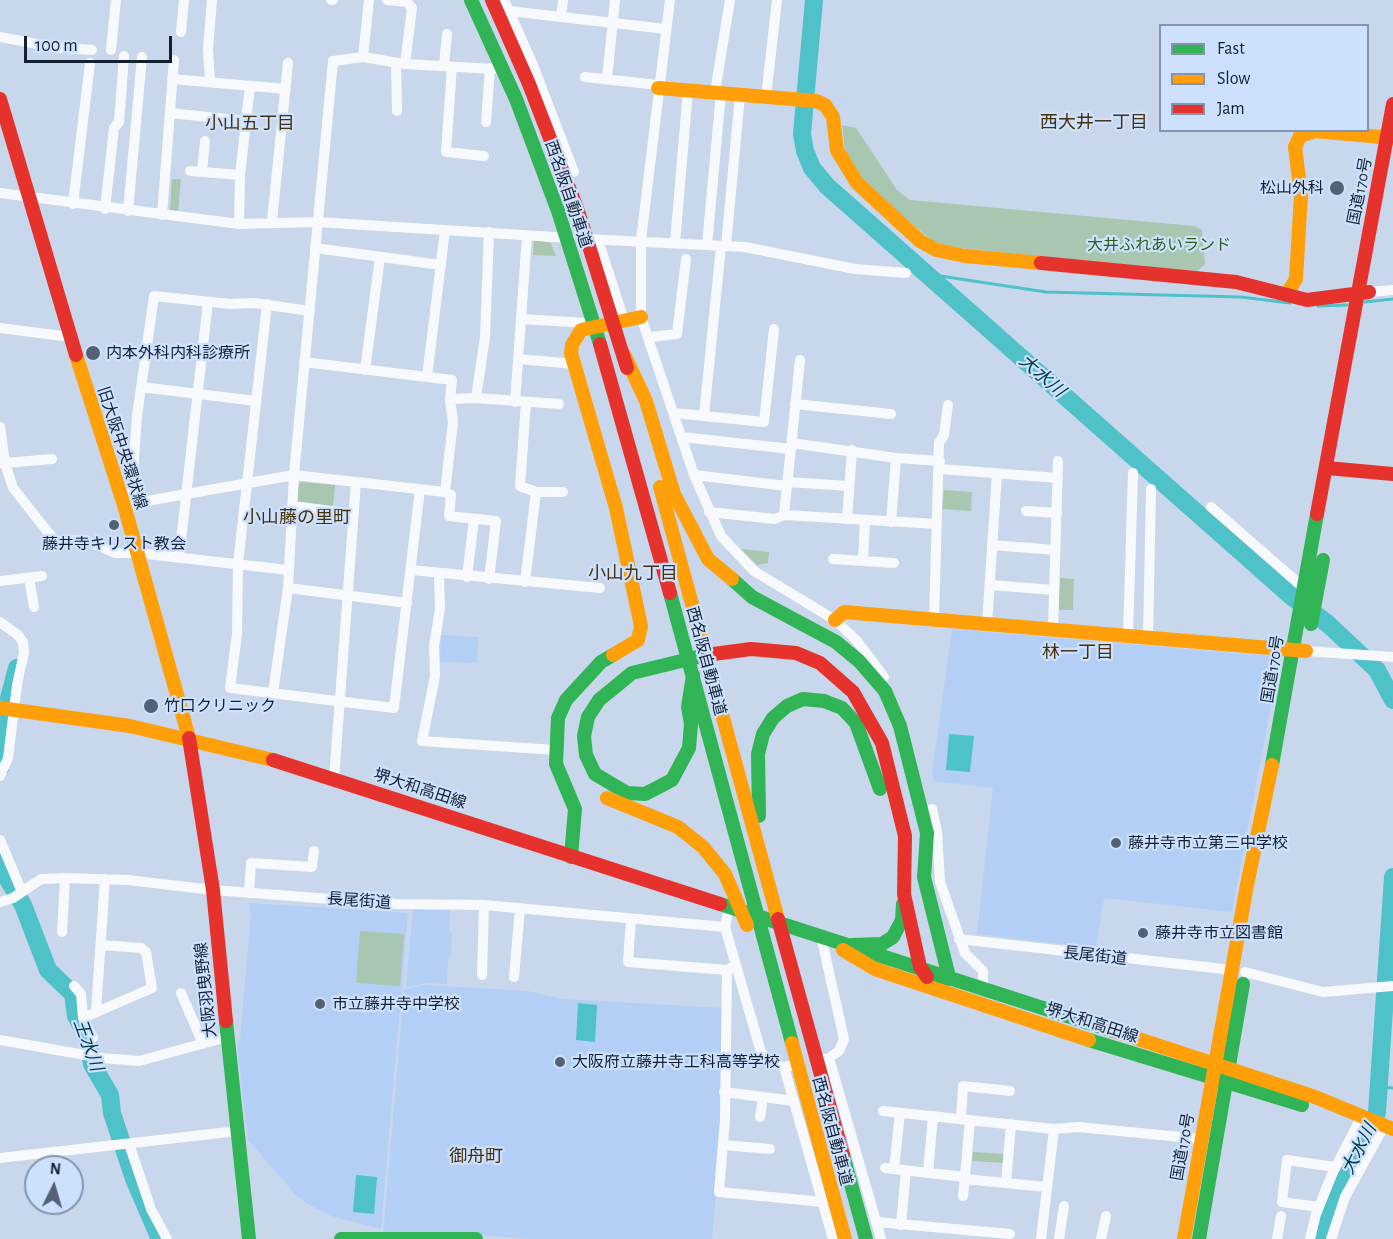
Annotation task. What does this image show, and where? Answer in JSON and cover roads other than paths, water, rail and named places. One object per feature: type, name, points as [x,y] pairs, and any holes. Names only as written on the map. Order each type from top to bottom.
[{"type":"main road","name":"西名阪自動車道","points":[[471,0],[524,119],[558,211],[600,344],[693,675],[845,1239]]},
{"type":"main road","name":"西名阪自動車道","points":[[492,0],[543,117],[578,212],[624,354],[866,1239]]},
{"type":"main road","points":[[658,86],[812,101],[830,110],[837,150],[856,183],[920,241],[936,250],[966,256],[1236,282],[1320,300],[1364,294]]},
{"type":"main road","name":"旧大阪中央環状線","points":[[0,99],[70,337],[127,504],[138,553],[189,738]]},
{"type":"main road","name":"国道170号","points":[[1299,650],[1310,627],[1315,602],[1332,469],[1364,294],[1390,138],[1393,104]]},
{"type":"main road","points":[[1287,294],[1296,279],[1301,195],[1295,147],[1300,136],[1312,132]]},
{"type":"main road","points":[[1326,132],[1390,138]]},
{"type":"main road","name":"国道170号","points":[[1364,294],[1393,170]]},
{"type":"main road","points":[[571,857],[575,809],[556,764],[558,718],[566,700],[602,662],[631,646],[641,634],[616,508],[575,364],[572,345],[587,325],[641,317]]},
{"type":"main road","points":[[624,354],[646,401],[674,494],[708,559],[753,597],[837,642],[859,661],[885,691],[900,726],[927,833],[924,877],[949,977],[935,989],[920,967],[875,771],[856,723],[842,708],[824,701],[803,699],[787,706],[773,718],[763,734],[758,754],[757,841]]},
{"type":"main road","points":[[1332,469],[1393,474]]},
{"type":"main road","name":"国道170号","points":[[1184,1239],[1212,1078],[1238,970],[1299,650],[1298,618],[1303,587],[1332,469]]},
{"type":"main road","points":[[834,620],[844,612],[1299,650]]},
{"type":"main road","points":[[795,1055],[770,996],[741,905],[725,874],[703,847],[678,827],[611,800],[585,778],[576,754],[578,720],[597,689],[617,671],[642,660],[695,647],[759,641],[785,643],[808,649],[826,658],[862,687],[877,708],[897,758],[926,856]]},
{"type":"main road","points":[[693,675],[688,707],[691,724],[689,748],[672,780],[659,789],[645,794],[627,793],[612,787],[594,774],[586,755],[584,736],[588,717],[599,700],[632,673],[695,656],[751,650],[796,653],[820,663],[853,692],[882,743],[905,836],[902,920],[893,937],[882,944],[852,945]]},
{"type":"main road","name":"堺大和高田線","points":[[7,709],[64,715],[189,738],[334,779],[1215,1064],[1229,1076]]},
{"type":"main road","name":"大阪羽曳野線","points":[[189,738],[194,758],[213,890],[249,1239]]},
{"type":"main road","name":"堺大和高田線","points":[[821,936],[875,969],[1212,1078],[1229,1076],[1315,1096],[1362,1119],[1386,1127]]},
{"type":"main road","name":"国道170号","points":[[1199,1239],[1229,1076],[1238,970]]},
{"type":"main road","points":[[340,1239],[477,1239]]},
{"type":"street","points":[[111,50],[116,0]]},
{"type":"street","points":[[181,32],[184,0]]},
{"type":"street","points":[[210,82],[207,49],[212,0]]},
{"type":"street","points":[[363,57],[369,0]]},
{"type":"street","points":[[387,0],[407,2],[412,8],[400,63],[397,111]]},
{"type":"street","points":[[462,0],[492,68],[557,238],[587,325],[521,319]]},
{"type":"street","points":[[504,0],[561,135],[624,320]]},
{"type":"street","points":[[561,17],[563,0]]},
{"type":"street","points":[[607,79],[615,0]]},
{"type":"street","points":[[670,0],[641,240],[641,317],[650,337],[694,476],[721,536],[754,571],[834,620],[876,665],[895,694],[906,716],[937,831],[940,882],[958,939],[965,953],[984,971],[983,988]]},
{"type":"street","points":[[707,245],[718,93],[730,0]]},
{"type":"street","points":[[765,97],[777,0]]},
{"type":"street","points":[[509,11],[666,29]]},
{"type":"street","points":[[447,34],[446,152],[484,156]]},
{"type":"street","points":[[0,37],[52,47],[92,50]]},
{"type":"street","points":[[105,209],[114,128],[118,122],[124,57]]},
{"type":"street","points":[[128,212],[142,57]]},
{"type":"street","points":[[273,693],[288,588],[294,475],[333,61],[363,57],[400,63],[492,68]]},
{"type":"street","points":[[162,215],[174,60]]},
{"type":"street","points":[[73,204],[90,63]]},
{"type":"street","points":[[272,221],[288,63]]},
{"type":"street","points":[[486,122],[492,68]]},
{"type":"street","points":[[585,77],[658,86]]},
{"type":"street","points":[[172,79],[286,89]]},
{"type":"street","points":[[238,224],[240,175],[250,86]]},
{"type":"street","points":[[675,243],[688,90]]},
{"type":"street","points":[[704,416],[740,95]]},
{"type":"street","points":[[170,113],[246,121]]},
{"type":"street","points":[[202,172],[205,141]]},
{"type":"street","points":[[190,171],[240,175]]},
{"type":"street","points":[[0,193],[128,212],[238,224],[272,221],[317,222],[557,238],[641,240],[723,246],[855,269],[906,273]]},
{"type":"street","points":[[427,377],[445,230]]},
{"type":"street","points":[[476,398],[485,337],[489,232]]},
{"type":"street","points":[[527,236],[518,359],[521,403],[520,486],[536,492],[563,492]]},
{"type":"street","points":[[315,248],[441,265]]},
{"type":"street","points":[[365,370],[380,257]]},
{"type":"street","points":[[650,337],[677,334],[686,260]]},
{"type":"street","points":[[1364,294],[1393,290]]},
{"type":"street","points":[[310,310],[267,304],[208,302],[154,296],[127,504],[294,475],[446,492],[451,495],[449,516],[496,521],[489,579]]},
{"type":"street","points":[[178,558],[208,302]]},
{"type":"street","points":[[267,304],[238,564],[237,634],[230,688],[394,708],[420,489]]},
{"type":"street","points":[[0,328],[70,337]]},
{"type":"street","points":[[674,412],[764,422],[774,329]]},
{"type":"street","points":[[518,359],[575,364]]},
{"type":"street","points":[[784,515],[800,360]]},
{"type":"street","points":[[304,362],[452,380],[450,399],[453,422],[446,492]]},
{"type":"street","points":[[141,387],[256,400]]},
{"type":"street","points":[[450,399],[476,398],[560,404]]},
{"type":"street","points":[[795,404],[891,414]]},
{"type":"street","points":[[934,619],[939,443],[944,435],[948,405]]},
{"type":"street","points":[[0,427],[2,463],[13,488],[55,541],[85,540],[115,553],[138,553],[288,570]]},
{"type":"street","points":[[682,437],[852,450],[997,473],[1058,478]]},
{"type":"street","points":[[847,519],[852,450]]},
{"type":"street","points":[[891,522],[896,458]]},
{"type":"street","points":[[2,463],[52,459]]},
{"type":"street","points":[[1053,629],[1058,461]]},
{"type":"street","points":[[987,624],[997,473]]},
{"type":"street","points":[[1128,636],[1133,473]]},
{"type":"street","points":[[694,476],[787,484],[849,486]]},
{"type":"street","points":[[334,779],[356,482]]},
{"type":"street","points":[[1148,637],[1151,489]]},
{"type":"street","points":[[525,582],[536,492]]},
{"type":"street","points":[[292,506],[354,514]]},
{"type":"street","points":[[1211,507],[1303,587]]},
{"type":"street","points":[[1026,511],[1057,513]]},
{"type":"street","points":[[709,512],[775,519],[784,515],[937,524]]},
{"type":"street","points":[[467,577],[474,519]]},
{"type":"street","points":[[863,561],[866,520]]},
{"type":"street","points":[[992,545],[1055,550]]},
{"type":"street","points":[[833,559],[894,562]]},
{"type":"street","points":[[411,570],[600,588]]},
{"type":"street","points":[[440,574],[440,609],[434,646],[435,676],[422,741],[555,750]]},
{"type":"street","points":[[0,581],[42,576]]},
{"type":"street","points":[[29,578],[34,607]]},
{"type":"street","points":[[990,585],[1054,590]]},
{"type":"street","points":[[288,588],[407,603]]},
{"type":"street","points":[[0,622],[10,627],[23,642],[24,653],[7,709],[8,758],[0,776]]},
{"type":"street","points":[[1299,650],[1393,657]]},
{"type":"street","points":[[0,840],[19,895]]},
{"type":"street","points":[[249,893],[251,863],[312,867],[314,851]]},
{"type":"street","points":[[62,932],[65,878]]},
{"type":"street","name":"長尾街道","points":[[0,902],[19,895],[41,879],[105,879],[396,904],[484,905],[725,927]]},
{"type":"street","points":[[96,1011],[105,879]]},
{"type":"street","points":[[482,975],[484,905]]},
{"type":"street","points":[[514,977],[520,908]]},
{"type":"street","points":[[729,908],[725,927],[761,1052],[770,1061],[784,1067],[829,1058],[838,1051],[844,1039],[821,936]]},
{"type":"street","points":[[631,919],[628,962],[727,970],[737,963]]},
{"type":"street","name":"長尾街道","points":[[958,939],[1238,970],[1323,992],[1393,986]]},
{"type":"street","points":[[83,1017],[152,988],[146,952],[141,948],[101,945]]},
{"type":"street","points":[[727,970],[723,1145],[719,1192],[823,1202]]},
{"type":"street","points":[[74,986],[81,994],[83,1017],[93,1038]]},
{"type":"street","points":[[181,993],[203,1044]]},
{"type":"street","points":[[0,1040],[83,1055],[139,1061],[227,1037]]},
{"type":"street","points":[[829,1058],[881,1239]]},
{"type":"street","points":[[784,1067],[833,1239]]},
{"type":"street","points":[[963,1196],[966,1119],[963,1086],[1010,1091]]},
{"type":"street","points":[[724,1092],[794,1101]]},
{"type":"street","points":[[760,1117],[763,1098]]},
{"type":"street","points":[[883,1111],[1054,1129],[1078,1127],[1201,1139]]},
{"type":"street","points":[[900,1113],[895,1169],[901,1225]]},
{"type":"street","points":[[928,1173],[933,1116]]},
{"type":"street","points":[[1310,1239],[1319,1207],[1335,1167],[1362,1119]]},
{"type":"street","points":[[1006,1183],[1011,1124]]},
{"type":"street","points":[[1331,1239],[1345,1197],[1386,1127]]},
{"type":"street","points":[[1041,1239],[1054,1129]]},
{"type":"street","points":[[0,1158],[238,1131]]},
{"type":"street","points":[[129,1144],[151,1209],[167,1239]]},
{"type":"street","points":[[723,1145],[770,1149]]},
{"type":"street","points":[[1319,1207],[1282,1202],[1287,1160],[1335,1167]]},
{"type":"street","points":[[895,1169],[1047,1187]]},
{"type":"street","points":[[1059,1239],[1064,1206]]},
{"type":"street","points":[[1101,1239],[1106,1216]]},
{"type":"street","points":[[1277,1239],[1281,1216]]},
{"type":"street","points":[[877,1222],[1010,1234]]},
{"type":"waterway","name":"大水川","points":[[814,0],[802,134],[805,151],[812,168],[827,186],[1291,596],[1328,624],[1377,670],[1393,700]]},
{"type":"waterway","points":[[927,274],[1046,292],[1241,297],[1290,303]]},
{"type":"waterway","points":[[1365,302],[1393,299]]},
{"type":"waterway","points":[[1318,306],[1347,305]]},
{"type":"waterway","name":"王水川","points":[[9,698],[17,668]]},
{"type":"waterway","name":"王水川","points":[[0,768],[5,723]]},
{"type":"waterway","name":"王水川","points":[[0,859],[6,876],[23,905],[48,970],[73,994],[76,1016],[87,1036],[92,1064],[110,1095],[112,1113],[134,1179],[160,1239]]},
{"type":"waterway","name":"大水川","points":[[1322,1239],[1334,1199],[1369,1136],[1377,1112],[1393,877]]},
{"type":"waterway","points":[[1380,1087],[1393,1088]]},
{"type":"place","name":"松山外科","points":[[1337,188]]},
{"type":"place","name":"内本外科内科診療所","points":[[93,353]]},
{"type":"place","name":"藤井寺キリスト教会","points":[[114,525]]},
{"type":"place","name":"竹口クリニック","points":[[151,706]]},
{"type":"place","name":"藤井寺市立第三中学校","points":[[1116,843]]},
{"type":"place","name":"藤井寺市立図書館","points":[[1143,933]]},
{"type":"place","name":"市立藤井寺中学校","points":[[320,1004]]},
{"type":"place","name":"大阪府立藤井寺工科高等学校","points":[[560,1062]]},
{"type":"district","name":"西大井一丁目","points":[[1094,123]]},
{"type":"district","name":"小山五丁目","points":[[250,124]]},
{"type":"district","name":"小山藤の里町","points":[[297,518]]},
{"type":"district","name":"小山九丁目","points":[[633,574]]},
{"type":"district","name":"林一丁目","points":[[1078,653]]},
{"type":"district","name":"御舟町","points":[[476,1157]]},
{"type":"park label","name":"大井ふれあいランド","points":[[1159,245]]}]
